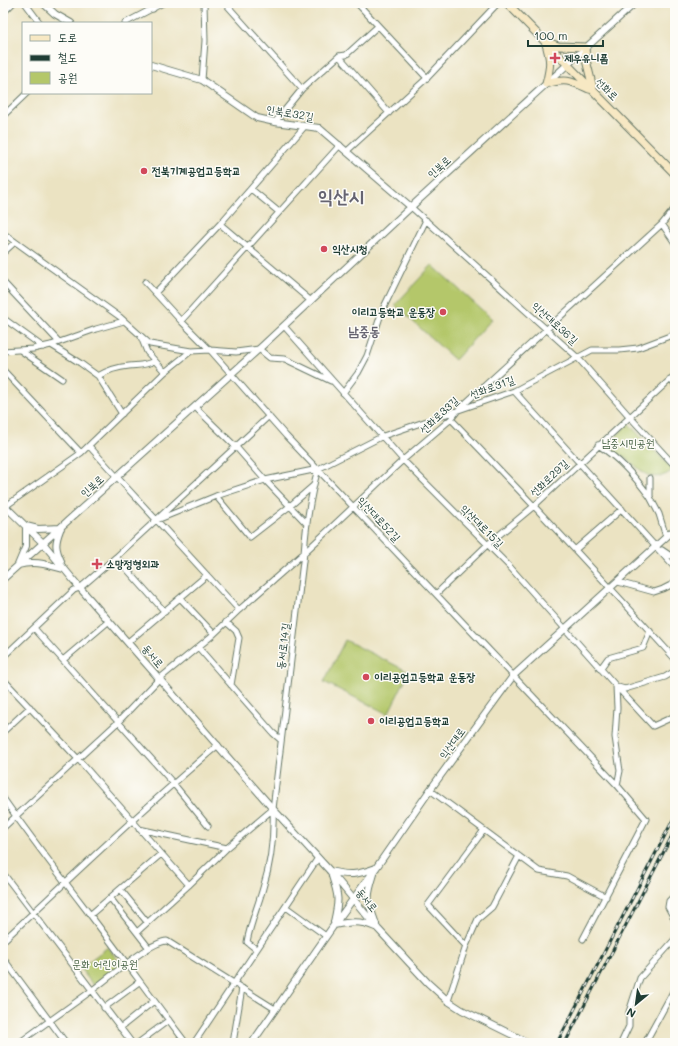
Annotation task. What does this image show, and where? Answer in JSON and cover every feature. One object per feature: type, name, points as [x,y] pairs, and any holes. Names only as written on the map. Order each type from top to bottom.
[{"type":"main road","name":"선화로","points":[[507,3],[675,174]]},
{"type":"main road","points":[[545,41],[558,46],[585,47],[586,60],[593,90]]},
{"type":"main road","points":[[545,41],[550,57],[546,84],[558,80],[570,80],[593,90]]},
{"type":"street","points":[[3,13],[13,3]]},
{"type":"street","points":[[25,3],[39,22]]},
{"type":"street","points":[[43,3],[55,14],[69,22]]},
{"type":"street","points":[[149,3],[153,8]]},
{"type":"street","points":[[127,22],[163,3]]},
{"type":"street","points":[[202,80],[205,41],[204,3]]},
{"type":"street","points":[[225,3],[302,89]]},
{"type":"street","points":[[357,3],[426,78]]},
{"type":"street","points":[[347,151],[426,78],[498,3]]},
{"type":"street","name":"인북로","points":[[3,579],[259,349],[411,207],[635,3]]},
{"type":"street","points":[[275,122],[302,89],[339,56],[346,55],[378,26]]},
{"type":"street","points":[[339,56],[389,113]]},
{"type":"street","name":"인북로32길","points":[[152,66],[202,80],[257,118],[319,128],[411,207]]},
{"type":"street","points":[[3,116],[26,94]]},
{"type":"street","points":[[155,294],[220,224],[305,126]]},
{"type":"street","points":[[181,321],[248,249],[278,212],[340,145]]},
{"type":"street","points":[[251,189],[278,212]]},
{"type":"street","name":"익산대로36길","points":[[411,207],[577,357],[675,466]]},
{"type":"street","name":"선화로33길","points":[[3,828],[118,722],[159,679],[214,634],[304,553],[403,460],[451,419],[662,224],[675,208]]},
{"type":"street","points":[[343,393],[358,373],[367,356],[382,311],[426,220]]},
{"type":"street","points":[[220,224],[311,301]]},
{"type":"street","points":[[662,224],[675,243]]},
{"type":"street","points":[[3,233],[124,321],[150,344],[191,351],[210,350],[236,352],[259,349],[270,358],[285,359],[333,382]]},
{"type":"street","points":[[3,253],[15,242]]},
{"type":"street","points":[[3,282],[59,342]]},
{"type":"street","name":"익산대로52길","points":[[146,282],[155,294],[210,350],[353,507],[617,785],[646,819],[606,897]]},
{"type":"street","points":[[3,318],[43,348]]},
{"type":"street","points":[[3,351],[43,348],[96,329],[124,321]]},
{"type":"street","name":"익산대로15길","points":[[284,326],[403,460],[510,567],[600,669],[653,726],[675,716]]},
{"type":"street","name":"선화로31길","points":[[156,520],[216,496],[265,480],[318,469],[383,436],[514,391],[592,350],[638,348],[675,334]]},
{"type":"street","points":[[140,335],[147,352],[165,372]]},
{"type":"street","points":[[51,345],[98,376],[122,414]]},
{"type":"street","points":[[20,350],[62,379]]},
{"type":"street","points":[[4,506],[81,453],[165,372],[191,351]]},
{"type":"street","points":[[98,376],[118,367],[144,366],[154,361]]},
{"type":"street","points":[[3,370],[81,453]]},
{"type":"street","name":"선화로29길","points":[[436,594],[487,545],[534,506],[675,375]]},
{"type":"street","points":[[670,379],[675,385]]},
{"type":"street","points":[[514,391],[675,568]]},
{"type":"street","points":[[195,407],[236,448],[306,524]]},
{"type":"street","points":[[3,657],[74,590],[80,588],[116,557],[269,416]]},
{"type":"street","points":[[451,419],[576,549],[610,589],[675,659]]},
{"type":"street","points":[[598,445],[625,466],[650,497],[659,514],[666,537]]},
{"type":"street","points":[[89,446],[239,610]]},
{"type":"street","name":"동서로14길","points":[[273,809],[304,553],[306,524],[313,486],[318,469]]},
{"type":"street","points":[[650,478],[650,497]]},
{"type":"street","points":[[216,496],[250,537],[313,486]]},
{"type":"street","name":"동서로","points":[[4,506],[43,543],[159,679],[273,809],[330,871],[378,929],[428,983],[448,1001],[468,1013],[529,1043]]},
{"type":"street","points":[[576,549],[622,509]]},
{"type":"street","points":[[18,565],[26,546],[26,526],[38,529],[61,528],[56,539],[56,550],[64,569]]},
{"type":"street","name":"익산대로","points":[[252,1043],[326,936],[513,676],[675,529]]},
{"type":"street","points":[[656,546],[671,556],[675,555]]},
{"type":"street","points":[[116,557],[165,612]]},
{"type":"street","points":[[18,565],[28,562],[64,569]]},
{"type":"street","name":"동서로","points":[[128,642],[207,575]]},
{"type":"street","points":[[618,582],[654,592],[663,590],[675,583]]},
{"type":"street","points":[[180,598],[214,634]]},
{"type":"street","points":[[63,660],[109,621]]},
{"type":"street","points":[[226,622],[236,631],[239,638],[231,685]]},
{"type":"street","points":[[34,628],[173,783],[208,826]]},
{"type":"street","points":[[600,669],[608,658],[643,648],[650,631]]},
{"type":"street","points":[[198,647],[272,733],[281,740]]},
{"type":"street","points":[[617,785],[620,771],[615,737],[617,708],[616,686],[625,690],[665,677],[675,671]]},
{"type":"street","points":[[3,678],[78,759],[189,885]]},
{"type":"street","points":[[3,732],[30,707]]},
{"type":"street","points":[[3,941],[173,783],[218,745]]},
{"type":"street","points":[[430,790],[539,871],[567,876],[606,897],[582,939]]},
{"type":"street","points":[[3,798],[186,1043]]},
{"type":"street","points":[[137,932],[227,848],[273,809]]},
{"type":"street","points":[[256,949],[247,942],[264,886],[274,824],[273,809]]},
{"type":"street","points":[[139,829],[227,848]]},
{"type":"street","points":[[466,946],[428,906],[484,830]]},
{"type":"street","points":[[90,915],[111,899],[161,854]]},
{"type":"street","points":[[448,1001],[466,946],[478,919],[492,907],[519,856]]},
{"type":"street","points":[[194,1043],[236,983],[256,949],[318,858]]},
{"type":"street","points":[[330,871],[346,875],[362,874],[376,868]]},
{"type":"street","points":[[376,868],[368,893],[369,906],[378,929]]},
{"type":"street","points":[[330,871],[338,893],[338,905],[334,925],[348,922],[365,922],[378,929]]},
{"type":"street","points":[[3,874],[132,1043]]},
{"type":"street","points":[[121,890],[147,922]]},
{"type":"street","points":[[675,895],[669,901],[668,907],[675,920]]},
{"type":"street","points":[[111,899],[150,948]]},
{"type":"street","points":[[286,907],[326,936]]},
{"type":"street","points":[[19,1043],[49,1020],[92,991],[126,964],[160,941],[167,940],[275,1009]]},
{"type":"street","points":[[622,1043],[629,1026],[629,1012],[640,978],[675,940]]},
{"type":"street","points":[[3,958],[66,1043]]},
{"type":"street","points":[[104,1008],[139,982]]},
{"type":"street","points":[[233,1043],[242,988]]},
{"type":"street","points":[[645,1043],[675,988]]},
{"type":"street","points":[[120,1028],[154,1001]]},
{"type":"street","points":[[138,1043],[169,1020]]},
{"type":"street","points":[[3,1039],[6,1043]]},
{"type":"green space","name":"이리고등학교 운동장","points":[[432,265],[492,319],[455,360],[395,305]]},
{"type":"green space","name":"남중시민공원","points":[[628,423],[673,470],[667,474],[654,477],[647,475],[621,455],[613,455],[607,447]]},
{"type":"green space","name":"이리공업고등학교 운동장","points":[[345,640],[409,672],[388,714],[324,682]]},
{"type":"green space","name":"문화 어린이공원","points":[[108,947],[123,967],[93,985],[80,968]]},
{"type":"railway","points":[[557,1043],[675,816]]},
{"type":"railway","points":[[565,1043],[675,830]]},
{"type":"place","name":"제우유니폼","points":[[555,58]]},
{"type":"place","name":"전북기계공업고등학교","points":[[144,171]]},
{"type":"place","name":"익산시청","points":[[324,249]]},
{"type":"place","name":"이리고등학교 운동장","points":[[443,312]]},
{"type":"place","name":"소망정형외과","points":[[97,564]]},
{"type":"place","name":"이리공업고등학교 운동장","points":[[366,677]]},
{"type":"place","name":"이리공업고등학교","points":[[371,721]]},
{"type":"district","name":"익산시","points":[[341,196]]},
{"type":"district","name":"남중동","points":[[364,331]]}]
